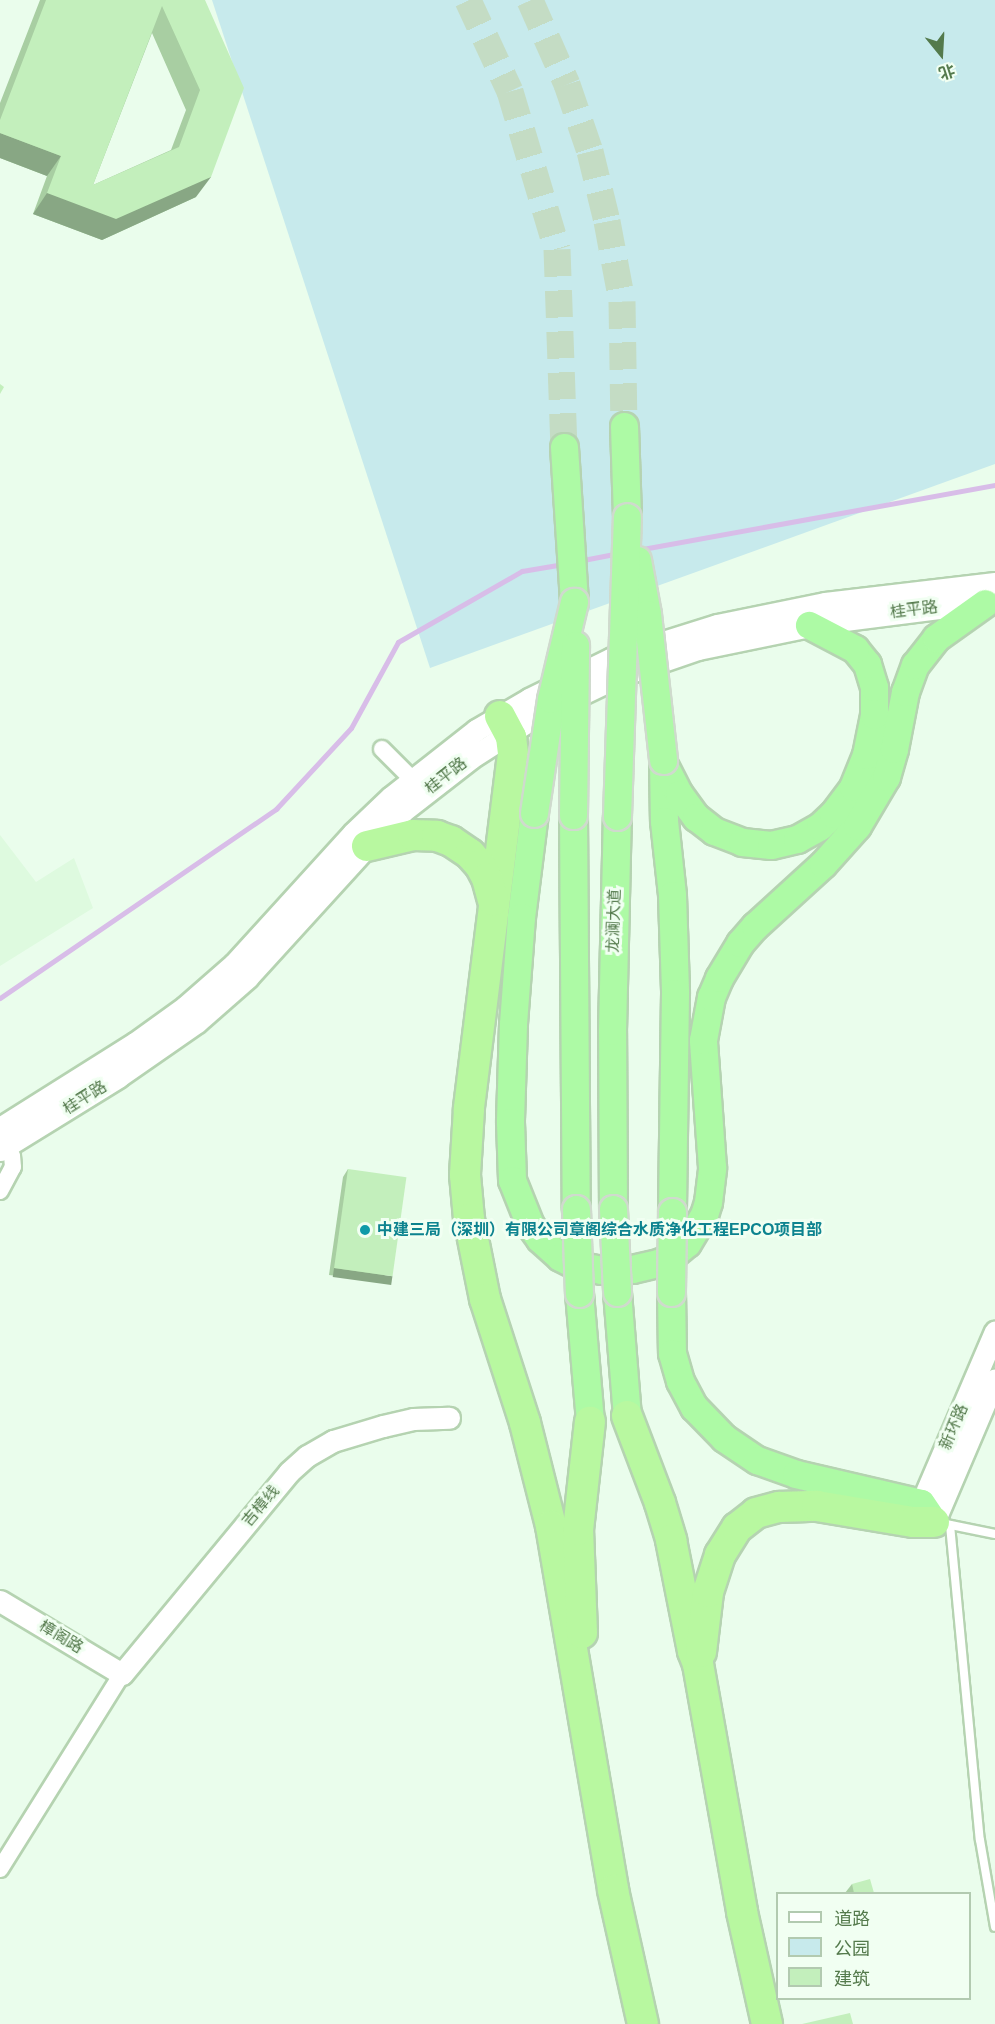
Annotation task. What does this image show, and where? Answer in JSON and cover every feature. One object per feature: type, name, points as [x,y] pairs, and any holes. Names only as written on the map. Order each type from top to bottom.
[{"type":"highway","name":"龙澜大道","points":[[624,426],[627,517],[612,1031],[613,1209],[627,1416]]},
{"type":"highway","points":[[564,447],[574,602],[576,1209],[579,1293],[590,1422],[578,1530],[575,1633],[577,1669],[612,1880],[643,2024]]},
{"type":"highway","points":[[627,517],[647,614],[663,760],[664,821],[672,895],[675,993],[672,1353],[680,1381],[694,1407],[739,1450],[786,1471],[930,1518]]},
{"type":"highway","points":[[574,602],[551,699],[521,918],[510,1101],[512,1180],[530,1225],[540,1239],[561,1257],[576,1265],[601,1270],[632,1269],[669,1258],[687,1243],[704,1215],[708,1202],[712,1167],[703,1040],[711,998],[719,978],[740,943],[755,926],[824,864],[857,826],[886,777],[905,692],[915,665],[936,638],[992,596]]},
{"type":"highway","points":[[663,760],[671,781],[690,810],[704,824],[727,837],[742,842],[771,844],[797,839],[820,826],[842,802],[861,768],[873,727],[875,699],[869,672],[859,653],[838,638],[809,625]]},
{"type":"highway","points":[[505,724],[513,754],[467,1140],[465,1175],[472,1237],[485,1299],[539,1473],[575,1633]]},
{"type":"highway","points":[[367,846],[413,835],[437,836],[451,841],[470,854],[484,871],[494,905]]},
{"type":"highway","points":[[627,1416],[671,1540],[697,1655],[735,1875],[767,2024]]},
{"type":"highway","points":[[697,1655],[708,1592],[714,1572],[729,1538],[747,1518],[779,1507],[817,1506],[930,1518]]},
{"type":"street","name":"桂平路","points":[[2,1141],[118,1077],[171,1042],[206,1014],[267,957],[367,846],[505,724],[645,666],[710,646],[809,625],[992,596]]},
{"type":"street","name":"桂平路","points":[[2,1141],[211,985],[254,944],[353,833],[412,779],[505,724],[586,669],[693,631],[771,612],[837,602],[992,596]]},
{"type":"street","points":[[382,749],[412,779]]},
{"type":"street","points":[[0,1191],[13,1167],[12,1156],[2,1141]]},
{"type":"street","name":"新环路","points":[[930,1518],[995,1331]]},
{"type":"street","name":"新环路","points":[[930,1518],[995,1379]]},
{"type":"street","name":"吉樟线","points":[[122,1674],[289,1472],[303,1459],[320,1447],[349,1435],[413,1419],[449,1418]]},
{"type":"street","name":"樟阁路","points":[[0,1600],[122,1674]]},
{"type":"street","points":[[0,1869],[122,1674]]},
{"type":"lane","points":[[995,1534],[930,1518],[995,1927]]},
{"type":"shaded area","points":[[0,835],[36,882],[74,858],[93,908],[0,966]]},
{"type":"green space","points":[[212,0],[995,0],[995,464],[430,668]]},
{"type":"building","points":[[46,0],[205,0],[244,88],[211,177],[116,219],[47,193],[61,156],[0,133],[0,120]],"holes":[[[162,6],[200,90],[179,147],[93,185]]]},
{"type":"building","name":"中建三局（深圳）有限公司章阁综合水质净化工程EPCO项目部","points":[[348,1169],[406,1177],[393,1276],[334,1268]]},
{"type":"building","points":[[870,1879],[874,1892],[854,1892],[852,1884]]},
{"type":"building","points":[[850,2013],[853,2024],[802,2024]]},
{"type":"waterway","points":[[637,550],[995,485]]},
{"type":"waterway","points":[[578,561],[619,553]]},
{"type":"waterway","points":[[0,998],[276,809],[351,728],[398,642],[522,571],[563,564]]},
{"type":"tunnel","points":[[468,0],[510,91],[557,249],[564,447]]},
{"type":"tunnel","points":[[530,0],[567,84],[590,151],[607,221],[622,301],[624,426]]},
{"type":"place","name":"中建三局（深圳）有限公司章阁综合水质净化工程EPCO项目部","points":[[365,1230]]}]
